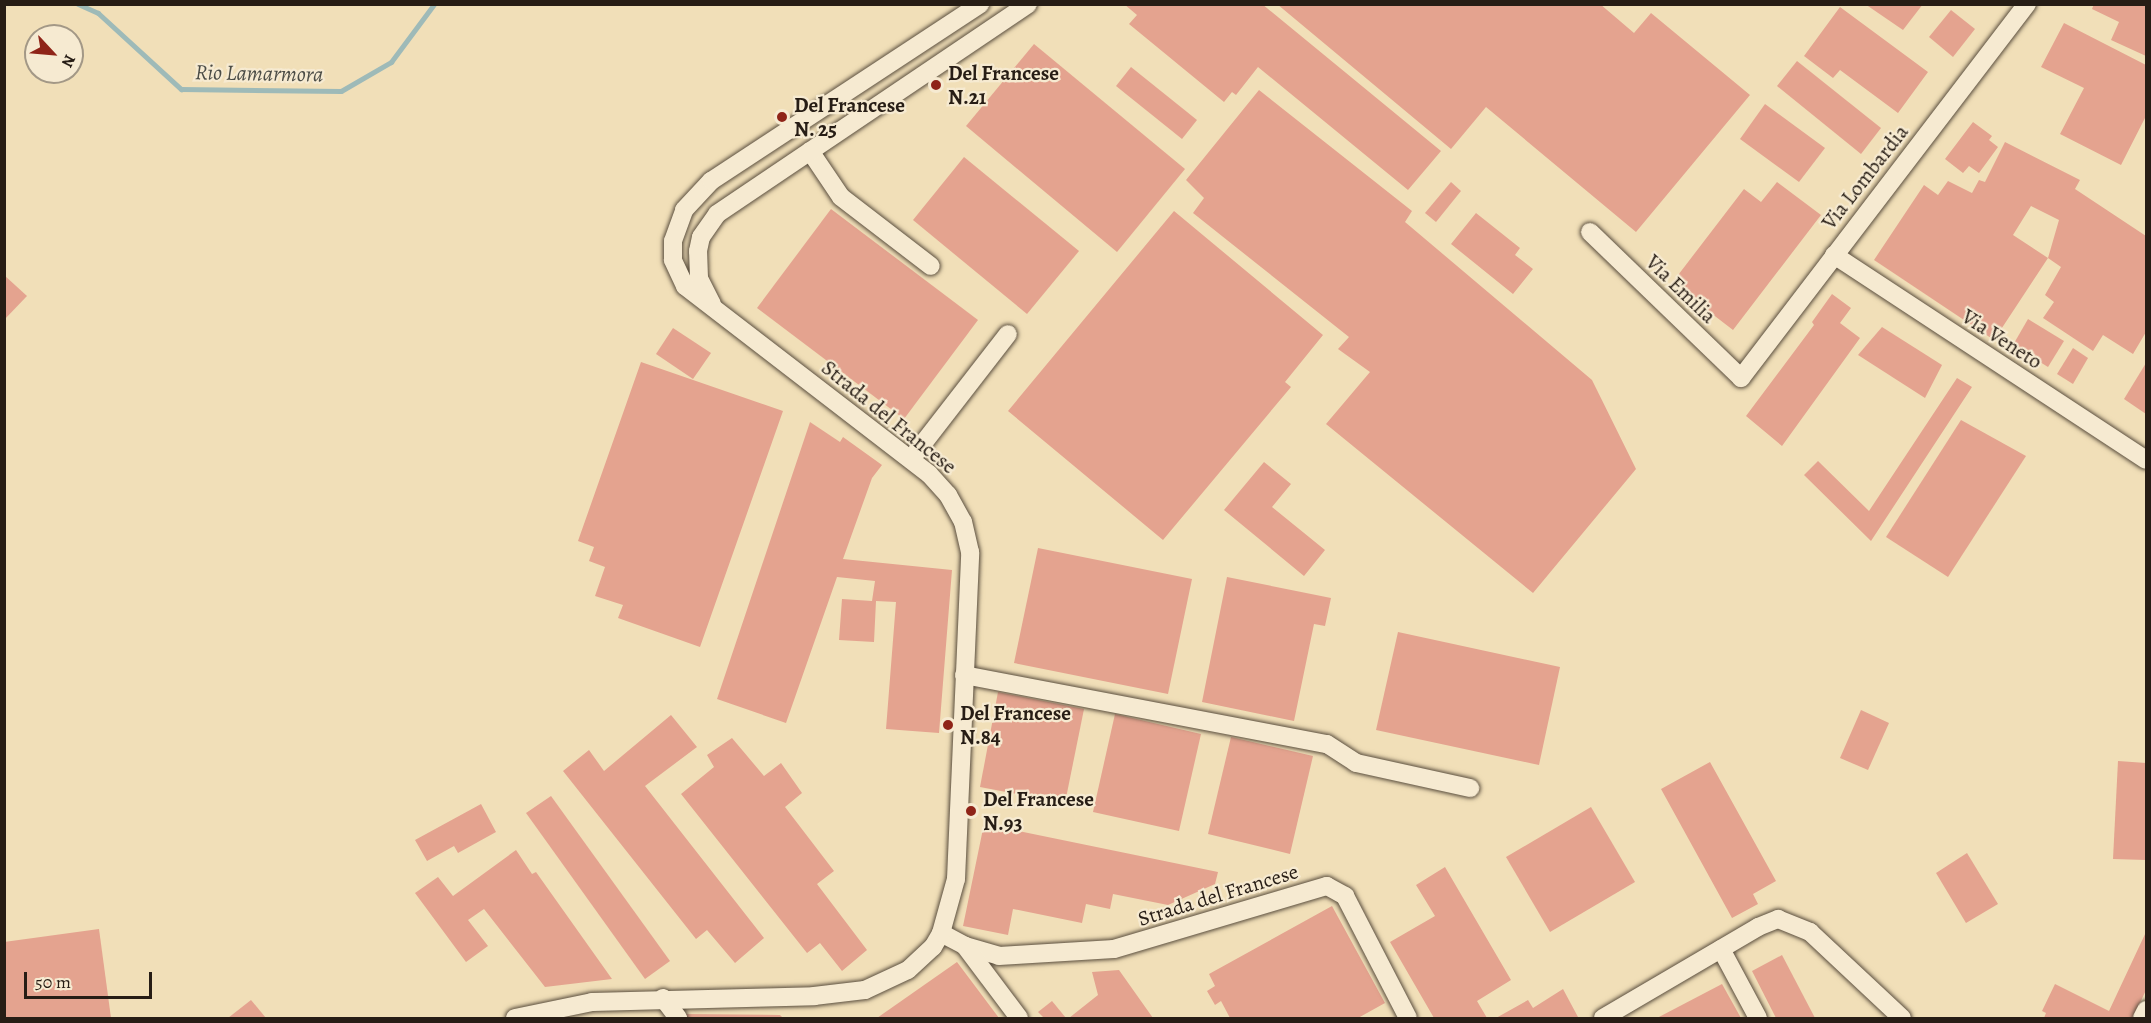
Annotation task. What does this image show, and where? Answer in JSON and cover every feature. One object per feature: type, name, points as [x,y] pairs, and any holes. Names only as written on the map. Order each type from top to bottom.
[{"type":"street","name":"Strada del Francese","points":[[515,1018],[568,1005],[663,998],[814,996],[865,990],[908,970],[933,947],[941,933],[956,879],[968,536],[948,495],[911,459],[713,305],[685,286],[677,274],[673,260],[677,222],[696,193],[980,4]]},
{"type":"street","points":[[713,305],[698,264],[698,251],[708,226],[729,205],[1028,4]]},
{"type":"street","name":"Via Lombardia","points":[[1741,378],[2027,4]]},
{"type":"street","points":[[804,120],[841,197],[931,266]]},
{"type":"street","name":"Via Emilia","points":[[1590,232],[1741,378]]},
{"type":"street","name":"Via Veneto","points":[[1834,255],[2146,460]]},
{"type":"street","points":[[911,459],[1008,334]]},
{"type":"street","points":[[964,675],[1327,744],[1356,763],[1470,788]]},
{"type":"street","name":"Strada del Francese","points":[[941,933],[965,946],[999,956],[1114,949],[1327,886],[1345,896],[1408,1018]]},
{"type":"street","points":[[1603,1018],[1721,949],[1778,919],[1810,932],[1902,1018]]},
{"type":"street","name":"Strada del Francese","points":[[965,946],[1019,1018]]},
{"type":"street","points":[[1721,949],[1758,1018]]},
{"type":"street","points":[[663,998],[678,1018]]},
{"type":"street","points":[[2142,1018],[2146,1010]]},
{"type":"building","points":[[1124,4],[1262,4],[1441,151],[1408,190],[1258,67],[1236,95],[1232,92],[1224,102],[1129,24],[1137,15]]},
{"type":"building","points":[[1277,4],[1600,4],[1634,33],[1651,13],[1750,95],[1636,232],[1486,107],[1451,149]]},
{"type":"building","points":[[1865,4],[1923,4],[1903,30]]},
{"type":"building","points":[[2094,4],[2146,4],[2146,56],[2111,40],[2119,22],[2092,9]]},
{"type":"building","points":[[1840,7],[1928,72],[1898,113],[1840,70],[1833,78],[1804,56]]},
{"type":"building","points":[[1951,10],[1975,29],[1953,57],[1929,37]]},
{"type":"building","points":[[2064,23],[2146,65],[2146,116],[2121,165],[2060,134],[2084,88],[2041,67]]},
{"type":"building","points":[[1034,44],[1185,169],[1117,252],[966,126]]},
{"type":"building","points":[[1797,61],[1881,128],[1861,154],[1777,86]]},
{"type":"building","points":[[1131,67],[1197,120],[1182,139],[1116,86]]},
{"type":"building","points":[[1259,90],[1412,211],[1405,222],[1592,380],[1636,469],[1533,593],[1326,424],[1370,372],[1338,349],[1349,337],[1193,213],[1204,198],[1186,180]]},
{"type":"building","points":[[1765,104],[1825,148],[1799,182],[1740,139]]},
{"type":"building","points":[[1973,122],[1992,136],[1989,140],[1998,147],[1979,173],[1969,166],[1963,173],[1945,159]]},
{"type":"building","points":[[2005,142],[2080,180],[2075,189],[2146,236],[2146,332],[2133,354],[2103,335],[2093,351],[2043,318],[2054,302],[2045,295],[2061,267],[2048,258],[1994,340],[1874,260],[1924,185],[1938,195],[1948,181],[1972,193],[1979,180],[1985,182]],"holes":[[[2031,206],[2059,220],[2048,258],[2013,235]]]},
{"type":"building","points":[[964,157],[1079,251],[1027,314],[913,220]]},
{"type":"building","points":[[1451,182],[1461,191],[1436,222],[1425,213]]},
{"type":"building","points":[[1777,182],[1821,215],[1733,330],[1672,283],[1744,189],[1761,202]]},
{"type":"building","points":[[831,209],[978,320],[904,419],[757,308]]},
{"type":"building","points":[[1174,211],[1323,335],[1285,382],[1291,387],[1163,540],[1008,411]]},
{"type":"building","points":[[1476,213],[1520,248],[1515,255],[1533,269],[1513,294],[1451,244]]},
{"type":"building","points":[[4,275],[27,296],[4,320]]},
{"type":"building","points":[[1832,294],[1851,308],[1840,323],[1860,338],[1782,446],[1746,416],[1814,325],[1812,322]]},
{"type":"building","points":[[2028,319],[2064,341],[2048,367],[2013,345]]},
{"type":"building","points":[[1882,327],[1942,365],[1925,398],[1858,355]]},
{"type":"building","points":[[673,328],[711,353],[693,379],[656,354]]},
{"type":"building","points":[[2073,348],[2088,358],[2073,384],[2057,374]]},
{"type":"building","points":[[641,362],[783,411],[700,647],[618,618],[623,605],[595,596],[605,567],[589,561],[594,547],[578,541]]},
{"type":"building","points":[[2146,363],[2146,414],[2124,399]]},
{"type":"building","points":[[1957,378],[1972,387],[1871,541],[1804,475],[1818,461],[1869,511]]},
{"type":"building","points":[[1961,420],[2026,456],[1948,577],[1886,537]]},
{"type":"building","points":[[810,422],[840,442],[843,437],[882,465],[872,478],[843,559],[952,570],[939,733],[886,729],[896,602],[876,601],[874,642],[839,640],[842,599],[872,601],[875,581],[837,577],[786,723],[717,699]]},
{"type":"building","points":[[1264,462],[1291,484],[1272,507],[1325,550],[1304,576],[1224,510]]},
{"type":"building","points":[[1038,548],[1192,579],[1168,694],[1014,663]]},
{"type":"building","points":[[1227,577],[1331,598],[1325,626],[1314,624],[1294,721],[1202,702]]},
{"type":"building","points":[[1398,632],[1560,667],[1539,765],[1376,730]]},
{"type":"building","points":[[998,692],[1084,709],[1065,803],[980,787]]},
{"type":"building","points":[[1861,710],[1889,723],[1868,770],[1840,758]]},
{"type":"building","points":[[1115,714],[1201,734],[1179,831],[1093,812]]},
{"type":"building","points":[[671,715],[697,747],[645,786],[764,938],[735,963],[707,930],[696,939],[563,771],[589,750],[604,771]]},
{"type":"building","points":[[1231,737],[1313,756],[1290,854],[1208,834]]},
{"type":"building","points":[[732,738],[764,776],[781,763],[802,793],[785,807],[834,871],[817,884],[867,950],[842,971],[820,943],[807,953],[681,794],[714,767],[707,755]]},
{"type":"building","points":[[2118,761],[2146,763],[2146,860],[2113,859]]},
{"type":"building","points":[[1710,762],[1776,881],[1753,894],[1758,904],[1732,918],[1661,789]]},
{"type":"building","points":[[551,796],[670,961],[645,979],[526,813]]},
{"type":"building","points":[[481,804],[496,832],[458,853],[454,846],[427,861],[415,840]]},
{"type":"building","points":[[1591,807],[1635,882],[1550,932],[1506,857]]},
{"type":"building","points":[[984,824],[1218,872],[1215,884],[1168,905],[1113,894],[1110,909],[1086,904],[1082,923],[1013,909],[1008,935],[963,926]]},
{"type":"building","points":[[516,850],[532,874],[536,872],[612,979],[545,987],[484,909],[468,920],[488,946],[466,962],[415,893],[438,877],[453,896]]},
{"type":"building","points":[[1967,853],[1998,904],[1966,923],[1936,873]]},
{"type":"building","points":[[1445,867],[1511,980],[1477,1001],[1487,1018],[1434,1018],[1390,942],[1435,916],[1416,885]]},
{"type":"building","points":[[1332,906],[1385,1003],[1358,1018],[1230,1018],[1221,1001],[1215,1005],[1207,991],[1215,986],[1209,974]]},
{"type":"building","points":[[99,929],[111,1018],[4,1018],[4,942]]},
{"type":"building","points":[[2146,932],[2146,990],[2133,1018],[2044,1018],[2046,1013],[2042,1011],[2055,984],[2109,1011]]},
{"type":"building","points":[[1782,955],[1815,1018],[1776,1018],[1752,971]]},
{"type":"building","points":[[957,962],[999,1018],[877,1018]]},
{"type":"building","points":[[1119,970],[1153,1018],[1069,1018],[1098,995],[1092,972]]},
{"type":"building","points":[[1722,984],[1741,1018],[1657,1018]]},
{"type":"building","points":[[1563,989],[1578,1017],[1496,1018],[1528,1000],[1533,1008]]},
{"type":"building","points":[[251,1000],[266,1018],[228,1018]]},
{"type":"building","points":[[1052,1001],[1066,1018],[1044,1018],[1038,1012]]},
{"type":"building","points":[[682,1014],[780,1015],[783,1018],[686,1018]]},
{"type":"waterway","name":"Rio Lamarmora","points":[[78,4],[98,13],[181,89],[341,91],[391,62],[434,4]]},
{"type":"place","name":"Del Francese N.21","points":[[936,85]]},
{"type":"place","name":"Del Francese N. 25","points":[[782,117]]},
{"type":"place","name":"Del Francese N.84","points":[[948,725]]},
{"type":"place","name":"Del Francese N.93","points":[[971,811]]}]
